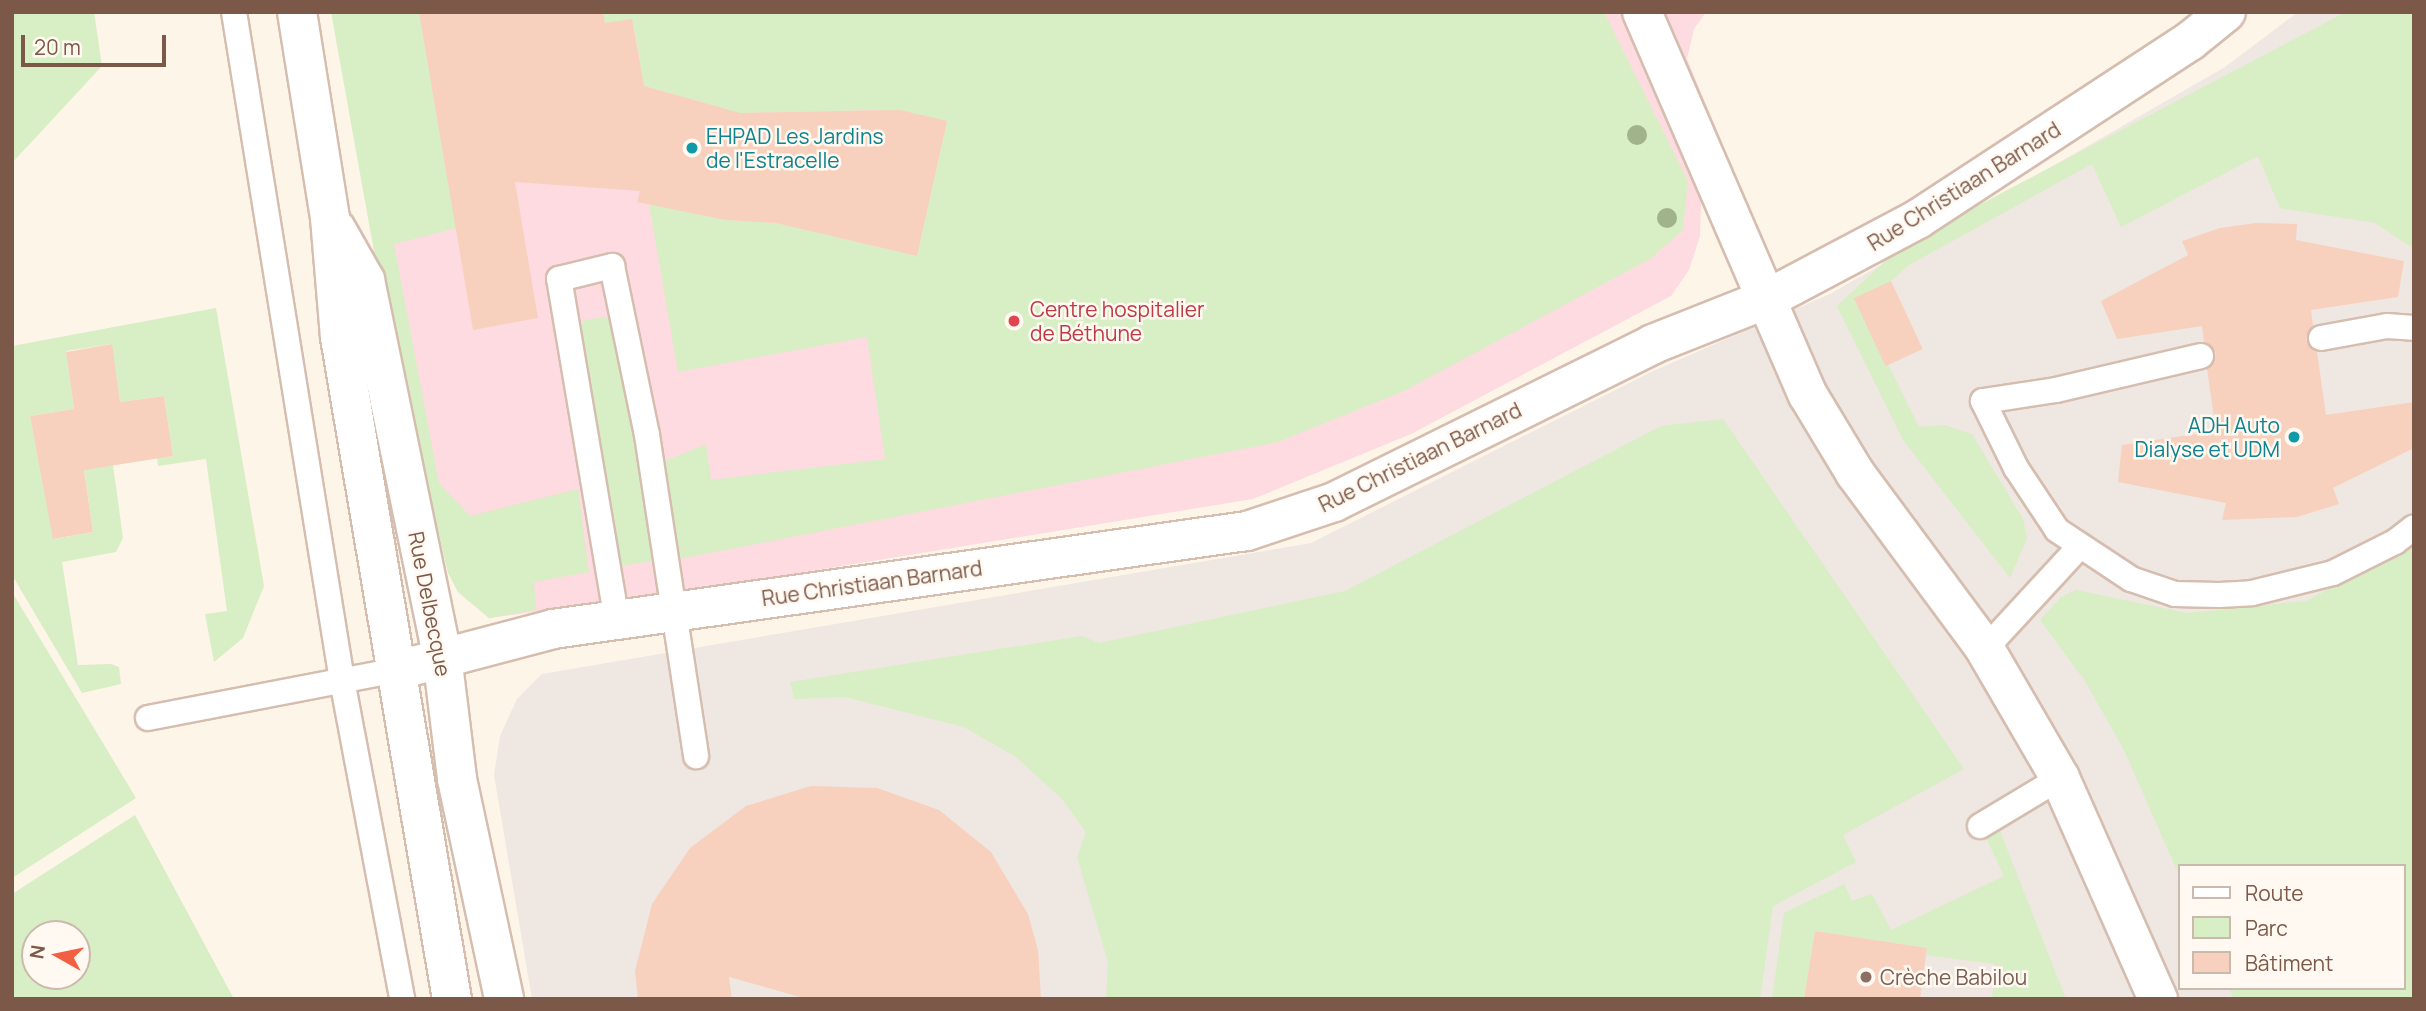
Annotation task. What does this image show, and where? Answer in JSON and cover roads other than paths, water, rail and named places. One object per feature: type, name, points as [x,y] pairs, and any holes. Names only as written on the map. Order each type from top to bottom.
[{"type":"street","name":"Rue Delbecque","points":[[297,12],[330,218],[340,337],[398,670],[421,834],[452,999]]},
{"type":"street","points":[[1642,12],[1769,298],[1808,395],[1856,473],[1984,649],[2060,778],[2158,999]]},
{"type":"street","name":"Rue Christiaan Barnard","points":[[398,670],[442,656],[553,629],[1247,531],[1334,502],[1653,344],[1769,298],[1918,219],[2190,41],[2226,12]]},
{"type":"street","name":"Rue Delbecque","points":[[330,218],[365,280],[442,656],[457,779],[504,999]]},
{"type":"lane","points":[[234,12],[342,680],[402,999]]},
{"type":"lane","points":[[617,621],[559,279],[612,266],[647,435],[696,756]]},
{"type":"lane","points":[[2321,338],[2387,326],[2414,328]]},
{"type":"lane","points":[[2201,356],[2056,390],[1983,401],[2017,468],[2050,519],[2080,546],[2132,579],[2164,591],[2219,595],[2252,593],[2333,573],[2395,542],[2414,527]]},
{"type":"lane","points":[[1984,649],[2080,546]]},
{"type":"lane","points":[[148,718],[398,670]]},
{"type":"lane","points":[[1980,826],[2060,778]]},
{"type":"place","name":"EHPAD Les Jardins de l'Estracelle","points":[[692,148]]},
{"type":"place","name":"Centre hospitalier de Béthune","points":[[1014,321]]},
{"type":"place","name":"ADH Auto Dialyse et UDM","points":[[2294,437]]},
{"type":"place","name":"Crèche Babilou","points":[[1866,977]]}]
